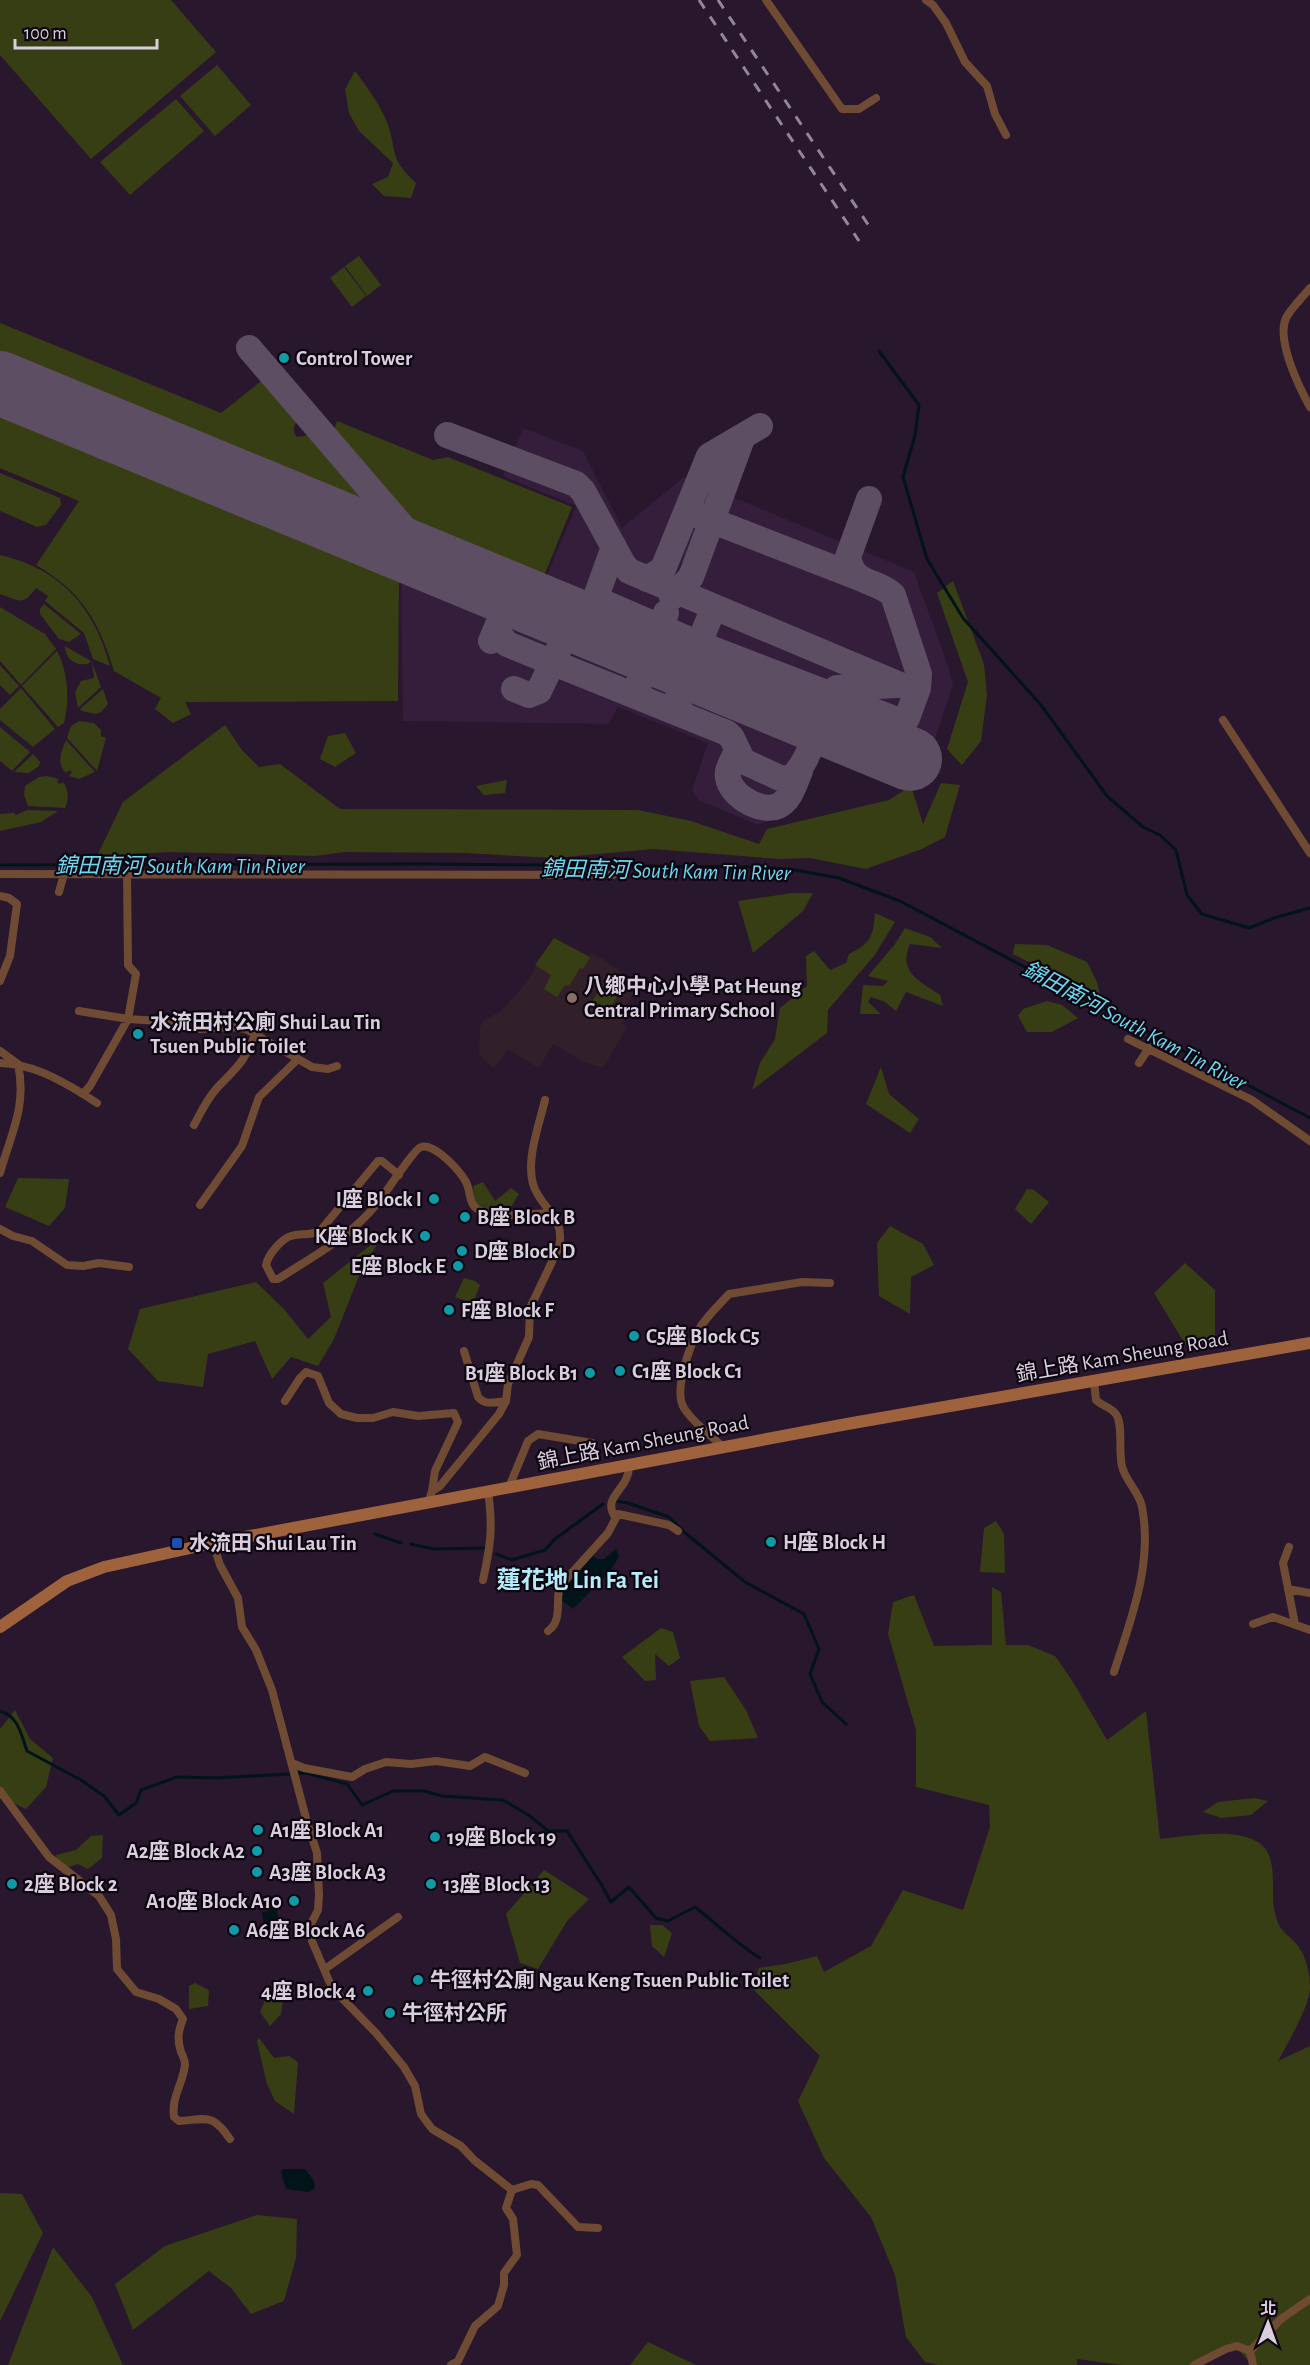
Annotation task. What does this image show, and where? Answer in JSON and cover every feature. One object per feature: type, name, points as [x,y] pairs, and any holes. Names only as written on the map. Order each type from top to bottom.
[{"type":"main road","name":"錦上路 Kam Sheung Road","points":[[0,1627],[67,1581],[104,1567],[213,1543],[431,1496],[488,1491],[1310,1343]]},
{"type":"street","points":[[766,0],[842,109],[859,109],[876,99]]},
{"type":"street","points":[[926,0],[933,5],[946,23],[965,62],[987,86],[995,114],[1006,135]]},
{"type":"street","points":[[1310,288],[1286,318],[1283,334],[1288,356],[1310,407]]},
{"type":"street","points":[[1222,720],[1310,853]]},
{"type":"street","points":[[83,1094],[129,1019],[136,974],[128,965],[127,872]]},
{"type":"street","points":[[0,874],[127,872],[388,876],[613,874]]},
{"type":"street","points":[[59,892],[64,874]]},
{"type":"street","points":[[0,896],[9,898],[16,904],[10,956],[0,981]]},
{"type":"street","points":[[79,1011],[159,1021],[200,1029],[238,1027],[255,1034],[312,1067],[328,1069],[337,1066]]},
{"type":"street","points":[[194,1125],[216,1089],[240,1066],[250,1049],[255,1034]]},
{"type":"street","points":[[1128,1039],[1252,1100],[1310,1141]]},
{"type":"street","points":[[1139,1062],[1149,1048]]},
{"type":"street","points":[[0,1051],[18,1064],[22,1081],[20,1115],[0,1173]]},
{"type":"street","points":[[200,1205],[242,1146],[259,1097],[298,1059]]},
{"type":"street","points":[[0,1063],[18,1064],[48,1074],[97,1103]]},
{"type":"street","points":[[431,1496],[499,1414],[506,1401],[508,1384],[529,1337],[530,1308],[559,1247],[560,1226],[533,1184],[531,1166],[544,1100]]},
{"type":"street","points":[[399,1174],[382,1161],[378,1161],[320,1232],[311,1236],[294,1235],[268,1257],[266,1265],[273,1279],[278,1279],[355,1227],[375,1206],[399,1174],[415,1151],[421,1147],[429,1147],[439,1152],[461,1175],[467,1183],[471,1200],[479,1210],[492,1214],[552,1213]]},
{"type":"street","points":[[0,1229],[32,1241],[67,1264],[83,1266],[99,1263],[129,1267]]},
{"type":"street","points":[[723,1447],[683,1407],[680,1396],[690,1352],[699,1329],[729,1294],[802,1282],[830,1283]]},
{"type":"street","points":[[464,1351],[481,1401],[487,1403],[506,1401]]},
{"type":"street","points":[[285,1401],[300,1378],[306,1372],[310,1372],[318,1376],[329,1403],[341,1414],[357,1418],[373,1418],[393,1412],[418,1416],[454,1413],[459,1422],[435,1471],[431,1496]]},
{"type":"street","points":[[1094,1381],[1096,1400],[1116,1413],[1118,1418],[1123,1472],[1140,1498],[1144,1518],[1143,1570],[1134,1610],[1114,1672]]},
{"type":"street","points":[[509,1487],[528,1441],[538,1434],[592,1443]]},
{"type":"street","points":[[615,1516],[610,1510],[611,1502],[628,1478],[629,1465]]},
{"type":"street","points":[[483,1580],[493,1522],[488,1491]]},
{"type":"street","points":[[548,1631],[555,1625],[560,1586],[608,1533],[615,1516],[621,1514],[669,1525],[678,1531]]},
{"type":"street","points":[[213,1543],[220,1565],[238,1598],[242,1627],[256,1650],[272,1690],[317,1853],[320,1895],[318,1910],[311,1924],[312,1941],[335,1991],[376,2033],[404,2067],[415,2086],[421,2114],[432,2129],[461,2146],[474,2160],[512,2190]]},
{"type":"street","points":[[1288,1547],[1283,1563],[1294,1623]]},
{"type":"street","points":[[1288,1588],[1310,1593]]},
{"type":"street","points":[[1253,1624],[1273,1617],[1310,1630]]},
{"type":"street","points":[[293,1769],[304,1768],[352,1777],[365,1769],[386,1762],[411,1764],[436,1761],[470,1766],[485,1757],[525,1773]]},
{"type":"street","points":[[0,1791],[49,1857],[99,1896],[111,1915],[116,1939],[117,1969],[136,1992],[159,1999],[176,2009],[183,2019],[178,2032],[185,2063],[176,2092],[174,2117],[179,2121],[210,2118],[220,2125],[230,2139]]},
{"type":"street","points":[[325,1969],[398,1917]]},
{"type":"street","points":[[512,2190],[531,2184],[538,2185],[578,2227],[598,2228]]},
{"type":"street","points":[[451,2365],[458,2361],[475,2326],[498,2306],[504,2285],[504,2273],[517,2255],[513,2219],[506,2208],[512,2190]]},
{"type":"street","points":[[1250,2351],[1281,2319],[1310,2299]]},
{"type":"street","points":[[1194,2365],[1237,2346],[1250,2351]]},
{"type":"street","points":[[1250,2351],[1253,2365]]},
{"type":"shaded area","points":[[523,428],[583,451],[622,528],[684,477],[914,572],[953,685],[934,742],[544,582],[576,506],[503,476]]},
{"type":"shaded area","points":[[401,579],[482,615],[819,753],[789,814],[758,825],[698,800],[692,790],[708,743],[618,707],[608,724],[403,721]]},
{"type":"shaded area","name":"八鄉中心小學 Pat Heung Central Primary School","points":[[554,938],[589,957],[592,953],[636,983],[637,988],[625,1008],[630,1010],[622,1023],[627,1027],[603,1068],[584,1062],[553,1044],[539,1068],[508,1049],[495,1067],[492,1067],[479,1055],[480,1027],[484,1020],[500,1012],[525,984]]},
{"type":"shaded area","points":[[616,1549],[619,1557],[610,1571],[573,1609],[560,1599],[562,1589],[591,1555],[604,1559]]},
{"type":"shaded area","points":[[275,1898],[280,1930],[265,1933],[262,1912],[270,1911],[268,1899]]},
{"type":"shaded area","points":[[283,2169],[305,2169],[314,2181],[315,2188],[309,2192],[286,2189],[281,2172]]},
{"type":"green space","points":[[0,0],[171,0],[216,52],[91,159],[0,55]]},
{"type":"green space","points":[[217,65],[251,105],[215,136],[180,96]]},
{"type":"green space","points":[[355,71],[384,115],[397,160],[416,183],[411,198],[384,196],[372,184],[388,177],[393,163],[359,131],[349,113],[345,89]]},
{"type":"green space","points":[[176,99],[204,131],[130,195],[100,162]]},
{"type":"green space","points":[[359,256],[381,285],[367,296],[345,266]]},
{"type":"green space","points":[[344,267],[366,296],[352,307],[330,278]]},
{"type":"green space","points":[[0,323],[221,413],[265,378],[301,417],[294,426],[294,433],[297,437],[314,434],[387,518],[0,358]]},
{"type":"green space","points":[[0,413],[399,577],[398,701],[185,702],[191,714],[173,723],[155,709],[161,698],[114,671],[102,637],[87,609],[65,586],[36,565],[79,501],[0,468]]},
{"type":"green space","points":[[337,421],[433,460],[448,457],[572,507],[542,581],[409,526],[332,437]]},
{"type":"green space","points":[[0,473],[60,498],[61,505],[46,525],[37,527],[0,511]]},
{"type":"green space","points":[[0,555],[22,561],[41,570],[72,594],[95,626],[110,666],[93,659],[84,633],[45,601],[48,596],[36,588],[24,600],[0,594]]},
{"type":"green space","points":[[953,581],[984,664],[987,695],[981,741],[962,765],[947,749],[968,682],[937,593]]},
{"type":"green space","points":[[44,604],[81,634],[69,642],[59,639],[40,614],[40,609]]},
{"type":"green space","points":[[0,607],[45,634],[56,649],[21,685],[0,661]]},
{"type":"green space","points":[[65,646],[91,661],[88,664],[78,664],[71,660]]},
{"type":"green space","points":[[57,651],[64,668],[67,695],[64,723],[58,727],[22,686]]},
{"type":"green space","points":[[92,662],[101,687],[78,708],[75,692],[81,681],[94,678]]},
{"type":"green space","points":[[0,665],[19,686],[10,695],[0,685]]},
{"type":"green space","points":[[21,688],[55,729],[33,747],[0,720],[0,709]]},
{"type":"green space","points":[[103,689],[108,704],[101,712],[96,714],[80,709]]},
{"type":"green space","points":[[79,721],[94,723],[101,730],[101,736],[106,738],[97,771],[67,738],[71,726]]},
{"type":"green space","points":[[225,725],[242,750],[259,767],[280,764],[340,809],[638,810],[691,821],[759,844],[767,829],[889,800],[911,786],[923,824],[941,783],[960,785],[945,837],[922,849],[866,869],[810,858],[779,859],[653,849],[555,858],[465,853],[345,852],[315,856],[170,852],[97,856],[123,802]]},
{"type":"green space","points":[[0,727],[30,752],[12,771],[0,761]]},
{"type":"green space","points":[[345,733],[356,753],[335,767],[320,759],[328,736]]},
{"type":"green space","points":[[66,740],[95,772],[79,779],[69,776],[72,772],[69,770],[66,773],[60,761]]},
{"type":"green space","points":[[33,754],[40,762],[39,766],[29,773],[14,772]]},
{"type":"green space","points":[[39,777],[59,779],[57,782],[60,784],[63,782],[65,785],[68,795],[65,808],[28,806],[24,795],[25,786]]},
{"type":"green space","points":[[507,780],[505,793],[484,795],[476,786]]},
{"type":"green space","points":[[27,810],[58,811],[41,822],[0,831],[0,814],[14,813],[16,815]]},
{"type":"green space","points":[[792,893],[813,893],[803,911],[753,953],[738,901]]},
{"type":"green space","points":[[875,913],[895,922],[874,956],[828,1010],[827,1033],[752,1090],[760,1063],[775,1039],[780,1008],[807,986],[806,956],[814,951],[830,970],[846,963],[849,954],[870,938]]},
{"type":"green space","points":[[905,928],[930,937],[942,948],[910,944],[907,962],[909,969],[918,980],[940,995],[943,1006],[906,992],[896,1011],[885,1002],[871,997],[868,1002],[881,1014],[860,1014],[863,985],[883,986],[888,981],[868,976],[895,944]]},
{"type":"green space","points":[[554,938],[590,957],[569,986],[565,985],[557,997],[544,989],[551,975],[535,965]]},
{"type":"green space","points":[[1015,944],[1047,945],[1087,962],[1097,982],[1101,999],[1013,954]]},
{"type":"green space","points":[[611,972],[626,982],[609,1010],[593,1000]]},
{"type":"green space","points":[[1047,1001],[1062,1005],[1078,1018],[1052,1032],[1027,1032],[1018,1016],[1023,1009]]},
{"type":"green space","points":[[881,1067],[889,1094],[919,1119],[910,1133],[866,1104]]},
{"type":"green space","points":[[18,1178],[69,1179],[65,1208],[49,1226],[5,1207]]},
{"type":"green space","points":[[483,1182],[495,1201],[511,1188],[519,1194],[508,1212],[490,1210],[475,1203],[473,1186]]},
{"type":"green space","points":[[1027,1189],[1034,1190],[1049,1202],[1031,1224],[1015,1209]]},
{"type":"green space","points":[[890,1226],[923,1244],[934,1265],[911,1277],[910,1314],[879,1296],[877,1243]]},
{"type":"green space","points":[[382,1236],[361,1271],[334,1339],[318,1366],[291,1357],[272,1379],[255,1341],[208,1354],[203,1387],[158,1381],[128,1349],[140,1309],[256,1282],[284,1309],[308,1339],[331,1317],[323,1283]]},
{"type":"green space","points":[[1185,1263],[1215,1290],[1215,1337],[1185,1344],[1154,1293]]},
{"type":"green space","points":[[464,1278],[480,1285],[473,1303],[455,1297]]},
{"type":"green space","points":[[996,1521],[1004,1534],[1005,1573],[980,1572],[984,1528]]},
{"type":"green space","points":[[992,1587],[1001,1592],[1006,1645],[1028,1645],[1055,1656],[1107,1740],[1146,1711],[1160,1839],[1209,1834],[1234,1835],[1256,1841],[1269,1854],[1273,1874],[1273,1904],[1277,1920],[1304,1956],[1310,1984],[1302,2016],[1278,2061],[1310,2046],[1310,2365],[1252,2365],[1238,2349],[1189,2365],[1123,2365],[1077,2359],[1077,2365],[938,2365],[925,2362],[906,2337],[895,2275],[871,2217],[824,2158],[798,2101],[820,2056],[752,1988],[759,1968],[817,1956],[824,1972],[871,1946],[903,1890],[963,1910],[990,1827],[989,1805],[916,1787],[916,1730],[888,1634],[893,1602],[914,1595],[934,1646],[992,1645]]},
{"type":"green space","points":[[661,1628],[673,1632],[680,1658],[669,1666],[655,1654],[656,1680],[645,1681],[622,1657]]},
{"type":"green space","points":[[724,1677],[746,1710],[758,1738],[710,1741],[699,1726],[690,1681]]},
{"type":"green space","points":[[15,1710],[30,1739],[53,1758],[46,1787],[26,1809],[0,1797],[0,1729]]},
{"type":"green space","points":[[1254,1798],[1268,1801],[1251,1815],[1222,1818],[1203,1812],[1218,1802]]},
{"type":"green space","points":[[103,1835],[102,1858],[88,1869],[78,1864],[60,1870],[56,1855],[76,1850],[91,1836]]},
{"type":"green space","points":[[544,1870],[589,1899],[567,1921],[538,1969],[520,1963],[506,1914]]},
{"type":"green space","points":[[650,1925],[662,1925],[672,1933],[664,1957],[652,1946]]},
{"type":"green space","points":[[274,1979],[286,1980],[281,2014],[270,2026],[260,2012]]},
{"type":"green space","points":[[195,1983],[209,1990],[208,2006],[189,2009],[189,1986]]},
{"type":"green space","points":[[259,2038],[274,2058],[289,2056],[298,2062],[294,2114],[275,2101],[267,2084],[257,2041]]},
{"type":"green space","points":[[0,2193],[22,2194],[43,2233],[0,2321]]},
{"type":"green space","points":[[257,2215],[297,2219],[296,2258],[284,2301],[251,2314],[231,2288],[209,2271],[133,2330],[115,2284],[165,2246]]},
{"type":"green space","points":[[53,2247],[92,2297],[123,2365],[8,2365]]},
{"type":"green space","points":[[648,2342],[696,2365],[630,2365]]},
{"type":"waterway","points":[[879,351],[919,405],[915,435],[903,477],[927,559],[963,618],[1041,705],[1107,796],[1143,827],[1160,835],[1176,850],[1187,895],[1202,914],[1249,928],[1310,908]]},
{"type":"waterway","name":"錦田南河 South Kam Tin River","points":[[0,865],[421,864],[761,867],[839,878],[900,901],[1310,1118]]},
{"type":"waterway","points":[[616,1501],[669,1517],[745,1582],[804,1614],[819,1649],[810,1674],[822,1702],[846,1724]]},
{"type":"waterway","points":[[496,1554],[512,1560],[545,1550],[555,1539],[603,1504]]},
{"type":"waterway","points":[[375,1534],[401,1543]]},
{"type":"waterway","points":[[411,1544],[433,1549],[484,1548]]},
{"type":"waterway","points":[[0,1711],[15,1722],[27,1751],[81,1780],[104,1796],[119,1815],[136,1803],[141,1790],[177,1777],[216,1778],[306,1773],[347,1784],[362,1805],[393,1791],[424,1791],[442,1796],[503,1800],[530,1816],[548,1831],[567,1831],[611,1902],[629,1887],[656,1918],[668,1921],[695,1907],[760,1958]]},
{"type":"taxiway","points":[[249,348],[432,561]]},
{"type":"taxiway","points":[[647,579],[663,569],[709,456],[760,426]]},
{"type":"taxiway","points":[[447,435],[576,484],[583,491],[629,571],[900,685],[918,688],[919,674],[893,595],[860,578],[855,573],[848,557],[869,499]]},
{"type":"taxiway","points":[[672,597],[691,577],[743,436]]},
{"type":"taxiway","points":[[687,511],[862,579]]},
{"type":"taxiway","points":[[614,547],[597,594],[600,601],[699,644],[902,722],[907,718],[918,688]]},
{"type":"taxiway","points":[[491,641],[511,594]]},
{"type":"taxiway","points":[[683,715],[677,703],[678,696],[711,614],[710,606]]},
{"type":"taxiway","points":[[643,699],[638,690],[639,682],[666,613]]},
{"type":"taxiway","points":[[498,627],[498,633],[507,644],[727,733],[732,738],[743,761],[780,778],[790,779],[806,758],[813,739],[819,708],[830,693],[837,688],[896,685]]},
{"type":"taxiway","points":[[514,689],[529,695],[539,691],[559,649]]},
{"type":"taxiway","points":[[750,693],[807,690]]},
{"type":"taxiway","points":[[737,750],[728,771],[728,779],[737,794],[753,804],[771,808],[778,806],[786,800],[800,771]]},
{"type":"runway","points":[[0,383],[910,759]]},
{"type":"railway","points":[[699,0],[859,241]]},
{"type":"railway","points":[[718,0],[873,232]]},
{"type":"place","name":"Control Tower","points":[[284,358]]},
{"type":"place","name":"八鄉中心小學 Pat Heung Central Primary School","points":[[572,998]]},
{"type":"place","name":"水流田村公廁 Shui Lau Tin Tsuen Public Toilet","points":[[138,1034]]},
{"type":"place","name":"I座 Block I","points":[[434,1199]]},
{"type":"place","name":"B座 Block B","points":[[465,1217]]},
{"type":"place","name":"K座 Block K","points":[[425,1236]]},
{"type":"place","name":"D座 Block D","points":[[462,1251]]},
{"type":"place","name":"E座 Block E","points":[[458,1266]]},
{"type":"place","name":"F座 Block F","points":[[449,1310]]},
{"type":"place","name":"C5座 Block C5","points":[[634,1336]]},
{"type":"place","name":"C1座 Block C1","points":[[620,1371]]},
{"type":"place","name":"B1座 Block B1","points":[[590,1373]]},
{"type":"place","name":"H座 Block H","points":[[771,1542]]},
{"type":"place","name":"水流田 Shui Lau Tin","points":[[177,1543]]},
{"type":"place","name":"A1座 Block A1","points":[[258,1830]]},
{"type":"place","name":"19座 Block 19","points":[[435,1837]]},
{"type":"place","name":"A2座 Block A2","points":[[257,1851]]},
{"type":"place","name":"A3座 Block A3","points":[[257,1872]]},
{"type":"place","name":"2座 Block 2","points":[[12,1884]]},
{"type":"place","name":"13座 Block 13","points":[[431,1884]]},
{"type":"place","name":"A10座 Block A10","points":[[294,1901]]},
{"type":"place","name":"A6座 Block A6","points":[[234,1930]]},
{"type":"place","name":"牛徑村公廁 Ngau Keng Tsuen Public Toilet","points":[[418,1980]]},
{"type":"place","name":"4座 Block 4","points":[[368,1991]]},
{"type":"place","name":"牛徑村公所","points":[[390,2013]]},
{"type":"district","name":"蓮花地 Lin Fa Tei","points":[[578,1580]]}]
